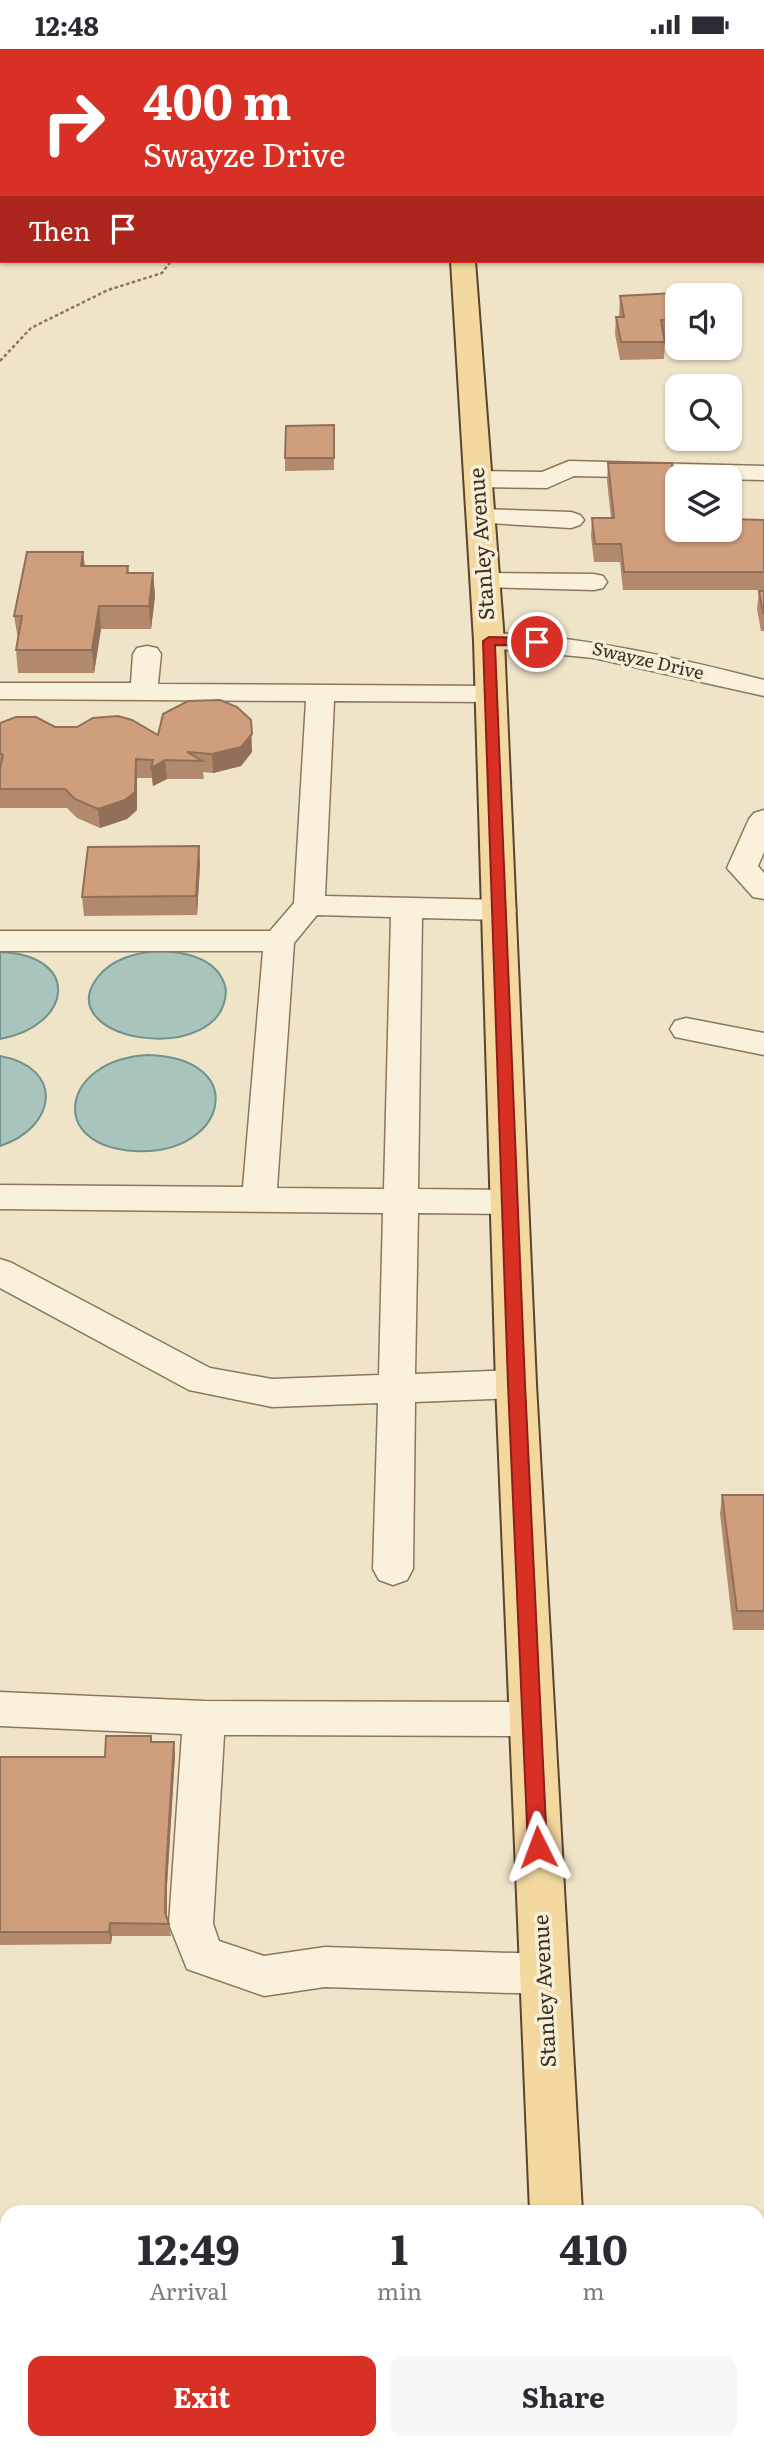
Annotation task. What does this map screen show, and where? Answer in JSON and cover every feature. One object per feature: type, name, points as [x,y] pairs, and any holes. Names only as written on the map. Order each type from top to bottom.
[{"type":"main road","name":"Stanley Avenue","points":[[463,263],[489,641],[516,1384],[556,2205]]},
{"type":"street","points":[[477,479],[547,480],[569,468],[764,473]]},
{"type":"street","points":[[481,517],[571,520]]},
{"type":"street","points":[[485,581],[594,582]]},
{"type":"street","name":"Swayze Drive","points":[[489,641],[596,648],[764,688]]},
{"type":"street","points":[[144,692],[146,654]]},
{"type":"street","points":[[0,691],[490,694]]},
{"type":"street","points":[[259,1199],[279,941],[309,905],[320,693]]},
{"type":"street","points":[[764,819],[742,868],[764,890]]},
{"type":"street","points":[[309,905],[500,910]]},
{"type":"street","points":[[393,1569],[407,907]]},
{"type":"street","points":[[0,941],[279,941]]},
{"type":"street","points":[[686,1029],[764,1044]]},
{"type":"street","points":[[0,1197],[510,1202]]},
{"type":"street","points":[[0,1272],[202,1380],[272,1393],[516,1384]]},
{"type":"street","points":[[0,1709],[204,1718],[532,1719]]},
{"type":"street","points":[[204,1718],[191,1924],[203,1955],[264,1976],[325,1967],[544,1974]]},
{"type":"path","points":[[0,361],[31,328],[108,290],[162,273],[170,263]]},
{"type":"water","points":[[160,951],[201,959],[217,971],[226,990],[218,1015],[199,1030],[172,1038],[144,1038],[117,1031],[97,1018],[89,1000],[97,978],[103,971],[125,958]]},
{"type":"water","points":[[0,952],[26,956],[45,965],[55,977],[58,991],[54,1006],[43,1020],[25,1031],[0,1039]]},
{"type":"water","points":[[148,1055],[181,1060],[203,1072],[214,1088],[215,1106],[207,1124],[190,1139],[166,1148],[135,1151],[106,1146],[87,1134],[77,1119],[76,1103],[82,1086],[97,1071],[119,1060]]},
{"type":"water","points":[[0,1056],[21,1063],[36,1073],[44,1085],[46,1099],[42,1113],[33,1126],[19,1137],[0,1146]]},
{"type":"building","points":[[665,294],[665,320],[661,320],[665,342],[621,342],[616,317],[624,317],[620,296]]},
{"type":"building","points":[[334,425],[334,458],[285,458],[286,426]]},
{"type":"building","points":[[608,463],[672,463],[665,465],[665,542],[742,542],[742,519],[764,520],[764,572],[624,572],[621,544],[595,544],[592,518],[614,518]]},
{"type":"building","points":[[27,552],[83,552],[81,566],[128,566],[127,573],[153,573],[149,606],[99,606],[92,650],[16,650],[22,616],[14,616]]},
{"type":"building","points":[[759,591],[764,591],[764,613],[763,613]]},
{"type":"building","points":[[220,700],[237,707],[251,720],[252,734],[241,747],[212,754],[187,752],[202,761],[165,760],[151,768],[153,760],[136,759],[135,792],[125,800],[98,809],[75,799],[65,789],[0,789],[3,755],[0,753],[0,723],[16,717],[36,717],[55,727],[77,727],[93,718],[118,716],[132,720],[158,735],[163,714],[188,701]]},
{"type":"building","points":[[199,846],[196,896],[82,897],[88,847]]},
{"type":"building","points":[[722,1495],[764,1495],[764,1611],[737,1611]]},
{"type":"building","points":[[106,1736],[151,1736],[151,1742],[174,1742],[166,1872],[165,1912],[169,1924],[110,1923],[109,1932],[0,1932],[0,1757],[105,1757]]},
{"type":"route","points":[[537,642],[489,641],[516,1384],[538,1847]]}]
